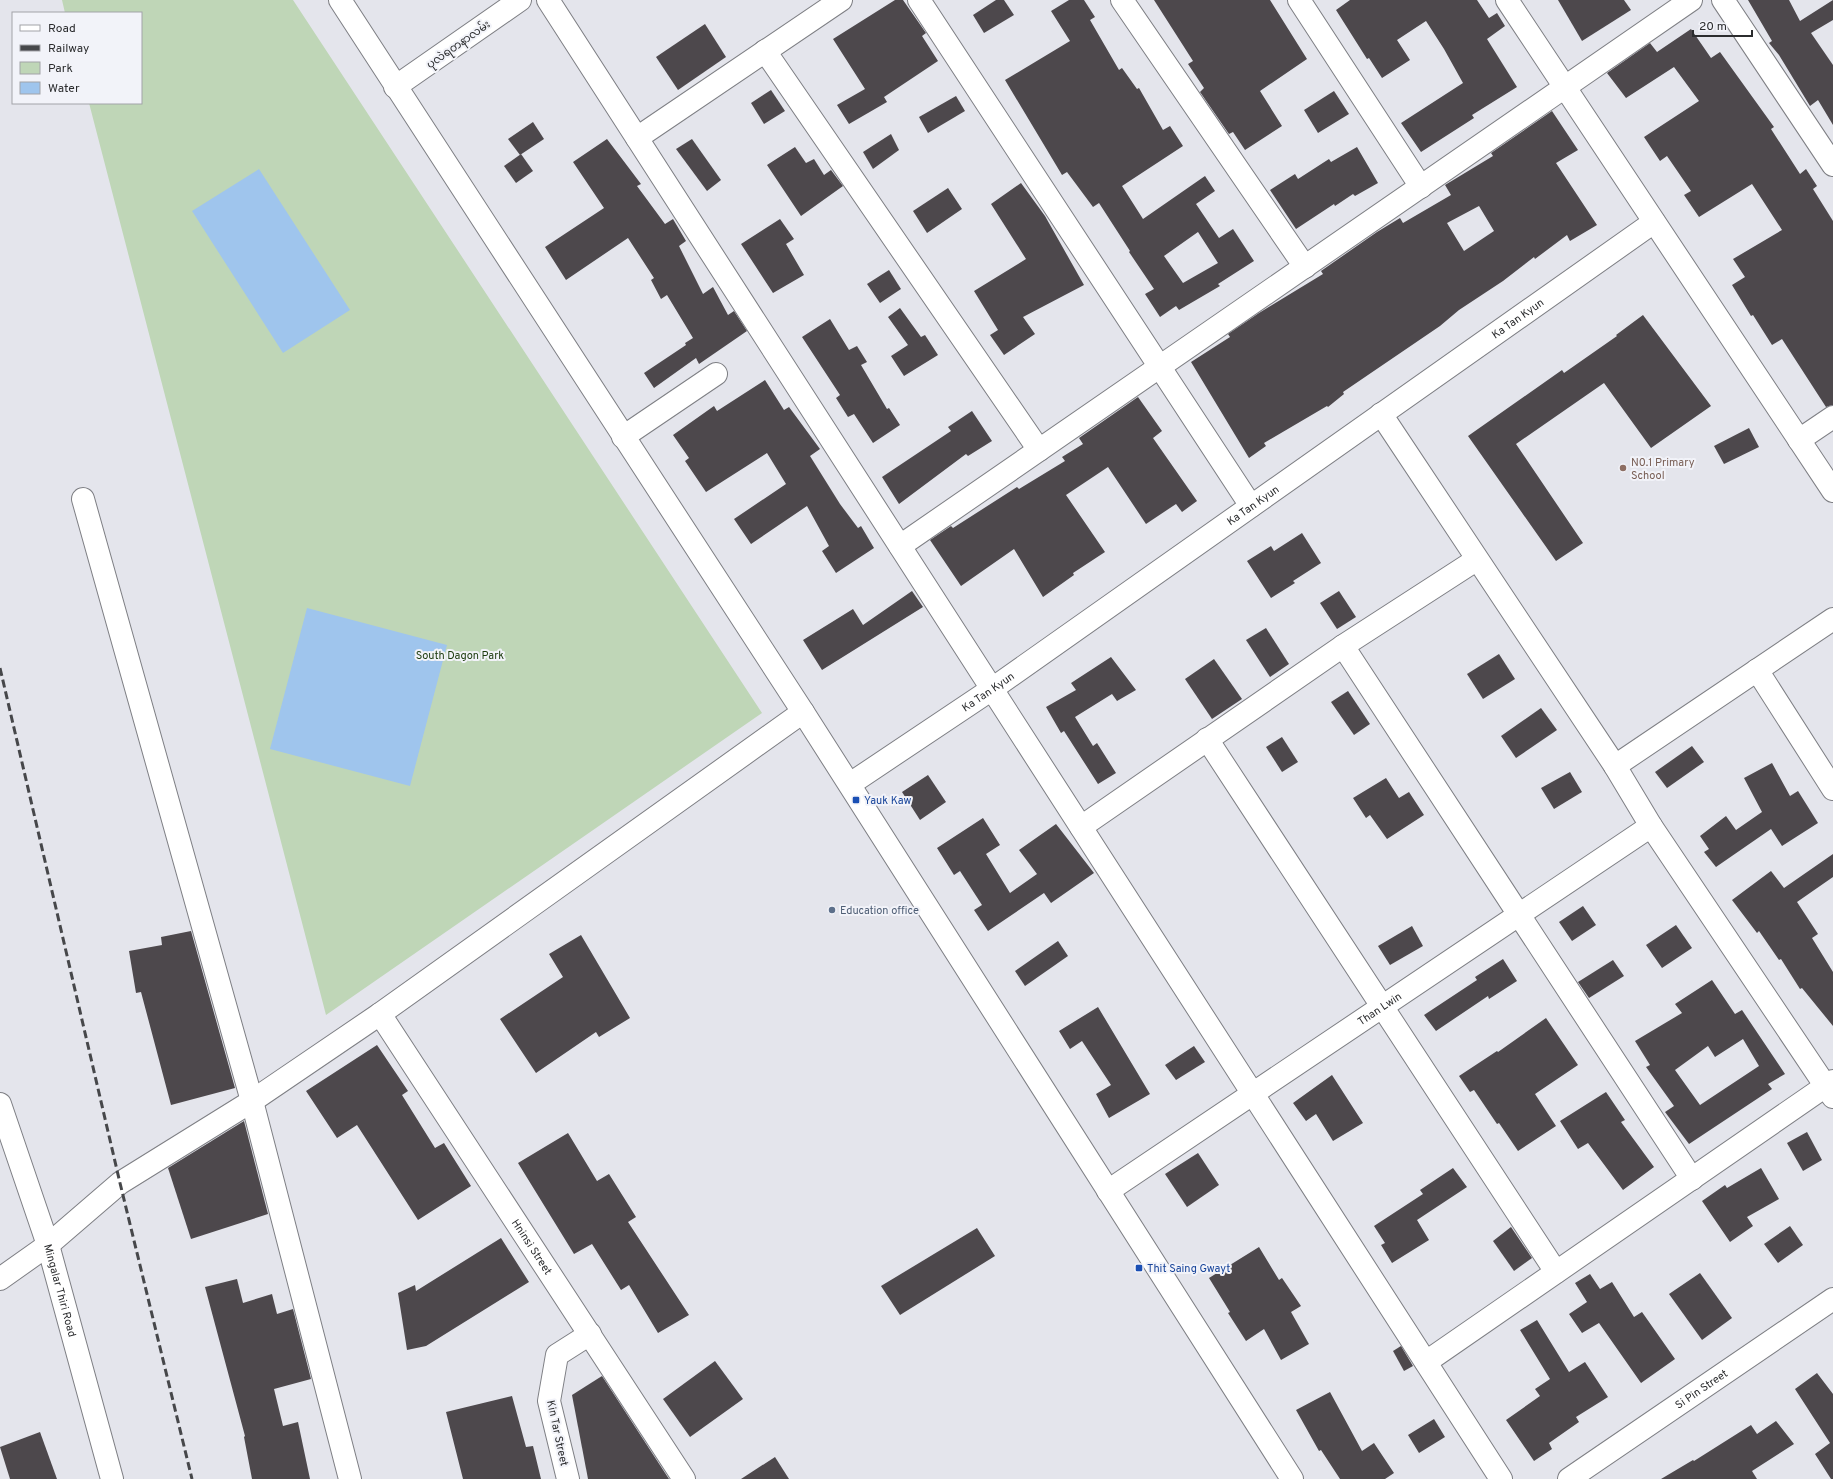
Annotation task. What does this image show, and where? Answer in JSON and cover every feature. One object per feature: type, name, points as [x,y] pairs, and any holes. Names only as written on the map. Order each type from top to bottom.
[{"type":"street","points":[[340,0],[395,87],[850,784],[1292,1479]]},
{"type":"street","name":"ပုလဲရတနာလမ်း","points":[[395,87],[520,0]]},
{"type":"street","points":[[548,0],[1501,1479]]},
{"type":"street","points":[[637,138],[841,0]]},
{"type":"street","points":[[919,0],[1251,506]]},
{"type":"street","points":[[1122,0],[1305,267]]},
{"type":"street","points":[[1299,0],[1421,187]]},
{"type":"street","points":[[1507,0],[1833,491]]},
{"type":"street","points":[[900,546],[1691,0]]},
{"type":"street","points":[[1723,0],[1833,165]]},
{"type":"street","points":[[765,51],[1039,450]]},
{"type":"street","name":"Ka Tan Kyun","points":[[850,784],[992,689],[1654,222]]},
{"type":"street","points":[[623,437],[716,374]]},
{"type":"street","points":[[1381,414],[1476,560],[1615,766],[1651,826],[1831,1088],[1692,1179],[1426,1362]]},
{"type":"street","points":[[1799,440],[1833,417]]},
{"type":"street","points":[[83,499],[252,1101],[350,1479]]},
{"type":"street","points":[[1081,827],[1343,646],[1476,560]]},
{"type":"street","points":[[1615,766],[1833,619]]},
{"type":"street","points":[[1343,646],[1692,1179]]},
{"type":"street","points":[[1757,670],[1833,789]]},
{"type":"street","points":[[0,1279],[48,1245],[120,1183],[252,1101],[380,1014],[803,712]]},
{"type":"street","points":[[1207,739],[1556,1272]]},
{"type":"street","name":"Than Lwin","points":[[1108,1191],[1651,826]]},
{"type":"street","name":"Hninsi Street","points":[[380,1014],[684,1479]]},
{"type":"street","name":"Mingalar Thiri Road","points":[[0,1104],[48,1245],[112,1479]]},
{"type":"street","name":"Si Pin Street","points":[[1569,1479],[1833,1299]]},
{"type":"street","name":"Kin Tar Street","points":[[568,1479],[549,1401],[557,1355],[590,1334]]},
{"type":"green space","name":"South Dagon Park","points":[[62,0],[293,0],[762,713],[326,1015],[89,104],[142,104],[142,12],[65,12]]},
{"type":"water","points":[[259,169],[350,310],[283,353],[192,211]]},
{"type":"water","points":[[307,608],[447,645],[410,786],[270,749]]},
{"type":"building","points":[[895,0],[903,0],[926,33],[922,36],[938,61],[884,97],[887,102],[849,124],[837,105],[865,89],[833,39]]},
{"type":"building","points":[[996,0],[1004,0],[1014,15],[984,33],[973,15]]},
{"type":"building","points":[[1069,0],[1084,0],[1095,17],[1090,20],[1119,70],[1122,68],[1137,89],[1139,88],[1163,130],[1170,126],[1183,146],[1122,186],[1143,219],[1205,176],[1215,191],[1196,204],[1219,238],[1233,229],[1254,261],[1218,284],[1220,286],[1179,310],[1176,306],[1160,317],[1145,294],[1154,289],[1099,203],[1093,207],[1067,172],[1062,175],[1005,80],[1070,41],[1051,11]],"holes":[[[1198,232],[1218,263],[1183,283],[1164,256]]]},
{"type":"building","points":[[1154,0],[1270,0],[1307,59],[1260,91],[1282,126],[1245,150],[1233,132],[1229,134],[1200,92],[1204,88],[1188,64],[1193,61]]},
{"type":"building","points":[[1350,0],[1477,0],[1489,18],[1497,13],[1505,26],[1487,39],[1517,87],[1472,115],[1474,118],[1421,152],[1401,123],[1463,83],[1426,21],[1397,40],[1410,60],[1382,78],[1369,58],[1367,59],[1336,10]]},
{"type":"building","points":[[1558,0],[1624,0],[1631,10],[1582,41]]},
{"type":"building","points":[[1748,0],[1789,0],[1800,21],[1833,0],[1833,20],[1811,33],[1833,65],[1833,125],[1818,100],[1810,106],[1779,55],[1769,43],[1772,41]]},
{"type":"building","points":[[705,24],[726,57],[678,90],[656,57]]},
{"type":"building","points":[[1691,29],[1711,58],[1720,52],[1774,127],[1771,129],[1800,174],[1806,169],[1817,186],[1813,189],[1833,221],[1833,405],[1826,407],[1782,339],[1772,345],[1753,315],[1751,316],[1732,285],[1745,277],[1733,259],[1782,230],[1752,184],[1699,217],[1684,195],[1691,191],[1667,156],[1660,161],[1644,137],[1699,101],[1674,67],[1626,98],[1607,73],[1650,43],[1657,52]]},
{"type":"building","points":[[771,90],[785,111],[764,124],[751,103]]},
{"type":"building","points":[[1334,91],[1349,114],[1318,133],[1304,110]]},
{"type":"building","points":[[956,96],[965,111],[928,133],[919,117]]},
{"type":"building","points":[[1552,111],[1578,150],[1556,163],[1597,225],[1570,241],[1567,235],[1535,259],[1534,257],[1503,281],[1459,310],[1440,326],[1343,392],[1344,394],[1328,407],[1327,406],[1264,443],[1266,446],[1249,458],[1191,362],[1230,337],[1228,334],[1259,313],[1323,274],[1321,271],[1377,232],[1400,218],[1403,223],[1451,195],[1445,185],[1493,156],[1491,153]],"holes":[[[1479,206],[1494,231],[1464,251],[1447,223]]]},
{"type":"building","points":[[533,122],[544,139],[520,155],[508,139]]},
{"type":"building","points":[[891,134],[899,150],[873,169],[863,152]]},
{"type":"building","points":[[607,139],[641,184],[637,186],[665,224],[673,219],[686,241],[679,246],[703,294],[713,287],[728,315],[734,311],[747,331],[699,364],[696,358],[654,388],[644,373],[686,345],[685,343],[693,338],[667,295],[661,299],[651,280],[654,278],[628,238],[566,280],[545,247],[604,208],[573,162]]},
{"type":"building","points":[[692,139],[721,180],[707,191],[676,149]]},
{"type":"building","points":[[795,147],[806,163],[814,159],[824,175],[831,170],[843,186],[801,216],[767,165]]},
{"type":"building","points":[[1357,147],[1378,183],[1355,196],[1353,194],[1335,206],[1334,204],[1296,229],[1270,190],[1295,174],[1298,179],[1329,159],[1331,162]]},
{"type":"building","points":[[521,154],[533,171],[516,183],[504,166]]},
{"type":"building","points":[[1021,183],[1045,216],[1084,285],[1023,317],[1035,334],[1004,355],[990,335],[998,330],[974,291],[1026,259],[991,204]]},
{"type":"building","points":[[948,188],[962,209],[927,233],[913,211]]},
{"type":"building","points":[[780,219],[794,239],[786,244],[804,275],[773,293],[741,244]]},
{"type":"building","points":[[889,270],[901,289],[880,303],[867,284]]},
{"type":"building","points":[[900,308],[921,337],[925,335],[938,355],[904,376],[891,356],[908,345],[888,317]]},
{"type":"building","points":[[1643,315],[1711,406],[1651,448],[1604,383],[1516,444],[1583,543],[1556,561],[1468,436],[1562,370],[1564,373],[1617,336],[1616,335]]},
{"type":"building","points":[[830,319],[849,350],[857,346],[867,362],[861,365],[887,409],[889,408],[900,425],[873,443],[854,414],[848,417],[836,398],[840,395],[802,337]]},
{"type":"building","points":[[765,380],[784,410],[789,407],[820,449],[810,456],[840,504],[858,528],[861,526],[874,548],[836,573],[822,551],[829,546],[807,506],[751,544],[734,519],[786,484],[767,453],[706,492],[685,461],[689,458],[673,435],[714,406],[717,411]]},
{"type":"building","points":[[1138,397],[1162,431],[1153,438],[1197,501],[1182,512],[1176,504],[1146,524],[1108,467],[1066,495],[1105,552],[1073,573],[1074,575],[1043,597],[1014,549],[961,586],[930,540],[951,526],[953,528],[1017,487],[1019,489],[1065,461],[1062,457],[1083,444],[1079,438]]},
{"type":"building","points":[[972,411],[992,441],[968,456],[966,454],[899,504],[882,477],[951,431],[948,427]]},
{"type":"building","points":[[1749,428],[1759,447],[1724,464],[1714,446]]},
{"type":"building","points":[[1302,533],[1321,563],[1293,581],[1295,583],[1271,598],[1247,561],[1271,546],[1274,551]]},
{"type":"building","points":[[912,591],[923,607],[822,670],[803,640],[853,609],[863,625]]},
{"type":"building","points":[[1339,591],[1356,617],[1337,629],[1320,603]]},
{"type":"building","points":[[1266,628],[1289,664],[1270,677],[1246,640]]},
{"type":"building","points":[[1499,654],[1515,679],[1483,699],[1467,674]]},
{"type":"building","points":[[1111,657],[1136,690],[1117,701],[1112,694],[1075,717],[1093,746],[1097,743],[1116,773],[1098,784],[1064,731],[1061,733],[1046,707],[1076,690],[1071,683]]},
{"type":"building","points":[[1214,659],[1242,699],[1212,719],[1185,679]]},
{"type":"building","points":[[1348,691],[1370,724],[1354,735],[1331,702]]},
{"type":"building","points":[[1541,708],[1557,730],[1516,758],[1501,736]]},
{"type":"building","points":[[1282,737],[1298,762],[1282,772],[1266,747]]},
{"type":"building","points":[[1692,746],[1704,762],[1667,788],[1655,772]]},
{"type":"building","points":[[1772,763],[1790,796],[1798,791],[1818,823],[1782,846],[1771,829],[1716,867],[1704,852],[1709,849],[1700,836],[1726,816],[1736,830],[1762,812],[1744,778]]},
{"type":"building","points":[[1570,772],[1582,792],[1554,809],[1541,788]]},
{"type":"building","points":[[928,775],[946,802],[920,820],[902,792]]},
{"type":"building","points":[[1386,778],[1399,798],[1409,792],[1424,815],[1387,839],[1370,815],[1366,818],[1353,798]]},
{"type":"building","points":[[983,818],[1000,845],[986,854],[1010,893],[1037,874],[1019,850],[1056,824],[1094,873],[1051,903],[1044,893],[988,931],[974,910],[982,905],[960,871],[954,875],[937,848]]},
{"type":"building","points":[[1833,854],[1833,877],[1797,902],[1818,934],[1812,938],[1833,972],[1833,1026],[1802,988],[1800,989],[1781,959],[1779,960],[1759,931],[1757,933],[1732,900],[1771,871],[1784,888]]},
{"type":"building","points":[[1583,906],[1596,925],[1572,941],[1559,922]]},
{"type":"building","points":[[1676,925],[1692,948],[1662,968],[1646,945]]},
{"type":"building","points":[[1412,926],[1423,946],[1390,965],[1378,946]]},
{"type":"building","points":[[191,931],[235,1088],[171,1105],[141,992],[136,993],[129,951],[162,945],[161,937]]},
{"type":"building","points":[[581,935],[630,1018],[599,1037],[596,1032],[536,1073],[500,1019],[563,977],[549,954]]},
{"type":"building","points":[[1058,941],[1068,956],[1025,986],[1015,971]]},
{"type":"building","points":[[1503,959],[1517,981],[1489,999],[1488,996],[1436,1031],[1424,1015],[1477,980],[1475,977]]},
{"type":"building","points":[[1613,960],[1624,976],[1589,998],[1578,982]]},
{"type":"building","points":[[1712,980],[1735,1014],[1742,1010],[1785,1074],[1768,1084],[1772,1089],[1689,1144],[1665,1112],[1674,1106],[1646,1067],[1650,1065],[1635,1041],[1682,1013],[1675,1004]],"holes":[[[1743,1039],[1759,1066],[1700,1105],[1675,1070],[1708,1046],[1715,1057]]]},
{"type":"building","points":[[1098,1007],[1150,1094],[1109,1118],[1096,1094],[1111,1085],[1082,1041],[1070,1049],[1059,1031]]},
{"type":"building","points":[[1546,1018],[1578,1065],[1535,1094],[1556,1126],[1518,1151],[1499,1123],[1497,1124],[1474,1090],[1470,1092],[1459,1076],[1497,1051],[1498,1052]]},
{"type":"building","points":[[377,1045],[408,1091],[402,1095],[435,1148],[444,1143],[471,1186],[418,1220],[357,1125],[337,1138],[306,1091]]},
{"type":"building","points":[[1194,1046],[1205,1062],[1176,1080],[1165,1065]]},
{"type":"building","points":[[1332,1075],[1363,1123],[1333,1141],[1316,1114],[1306,1121],[1293,1103]]},
{"type":"building","points":[[1606,1092],[1625,1120],[1621,1122],[1654,1167],[1623,1190],[1588,1143],[1578,1149],[1560,1121]]},
{"type":"building","points":[[244,1121],[268,1214],[191,1239],[168,1168]]},
{"type":"building","points":[[1807,1132],[1822,1160],[1803,1171],[1787,1143]]},
{"type":"building","points":[[568,1133],[597,1181],[609,1174],[636,1217],[628,1222],[689,1315],[658,1333],[629,1285],[621,1290],[592,1244],[574,1254],[518,1163]]},
{"type":"building","points":[[1198,1153],[1219,1185],[1187,1207],[1165,1174]]},
{"type":"building","points":[[1453,1168],[1467,1187],[1417,1220],[1429,1240],[1392,1263],[1381,1245],[1385,1243],[1374,1226],[1423,1194],[1420,1190]]},
{"type":"building","points":[[1761,1168],[1779,1199],[1747,1217],[1753,1226],[1730,1242],[1702,1201],[1725,1185],[1727,1188]]},
{"type":"building","points":[[1790,1226],[1803,1245],[1778,1263],[1764,1244]]},
{"type":"building","points":[[1511,1227],[1532,1258],[1514,1271],[1493,1241]]},
{"type":"building","points":[[977,1228],[995,1256],[900,1315],[881,1286]]},
{"type":"building","points":[[501,1238],[529,1282],[426,1346],[407,1350],[398,1293],[415,1285],[416,1291]]},
{"type":"building","points":[[1259,1247],[1279,1280],[1282,1278],[1301,1306],[1291,1312],[1309,1344],[1281,1360],[1264,1329],[1246,1341],[1228,1313],[1230,1312],[1209,1278]]},
{"type":"building","points":[[1700,1273],[1732,1318],[1702,1340],[1669,1294]]},
{"type":"building","points":[[1590,1274],[1600,1289],[1612,1282],[1634,1317],[1642,1312],[1675,1359],[1641,1383],[1599,1323],[1582,1333],[1569,1314],[1587,1302],[1575,1283]]},
{"type":"building","points":[[237,1279],[243,1303],[272,1294],[277,1314],[293,1309],[311,1379],[274,1389],[283,1426],[298,1422],[310,1479],[252,1479],[245,1436],[205,1287]]},
{"type":"building","points":[[1537,1320],[1569,1372],[1585,1362],[1608,1397],[1576,1417],[1579,1422],[1549,1443],[1552,1449],[1534,1461],[1506,1420],[1540,1396],[1535,1389],[1550,1379],[1520,1330]]},
{"type":"building","points":[[1401,1346],[1413,1366],[1404,1371],[1393,1351]]},
{"type":"building","points":[[715,1361],[743,1399],[690,1437],[663,1399]]},
{"type":"building","points":[[1817,1373],[1833,1394],[1833,1479],[1831,1479],[1815,1454],[1830,1443],[1795,1389]]},
{"type":"building","points":[[602,1376],[669,1479],[588,1479],[572,1395]]},
{"type":"building","points":[[1330,1392],[1362,1451],[1374,1443],[1394,1473],[1385,1479],[1340,1479],[1321,1450],[1319,1451],[1296,1410]]},
{"type":"building","points":[[512,1396],[526,1447],[533,1446],[541,1479],[463,1479],[446,1412]]},
{"type":"building","points":[[1434,1419],[1445,1437],[1419,1453],[1408,1435]]},
{"type":"building","points":[[1776,1421],[1794,1444],[1752,1471],[1757,1479],[1661,1479],[1693,1460],[1694,1461],[1751,1425],[1757,1434]]},
{"type":"building","points":[[40,1432],[57,1479],[10,1479],[0,1447]]},
{"type":"building","points":[[775,1457],[789,1479],[741,1479]]},
{"type":"railway","points":[[0,668],[120,1183],[192,1479]]},
{"type":"place","name":"N0.1 Primary School","points":[[1623,468]]},
{"type":"place","name":"Yauk Kaw","points":[[856,800]]},
{"type":"place","name":"Education office","points":[[832,910]]},
{"type":"place","name":"Thit Saing Gwayt","points":[[1139,1268]]}]
